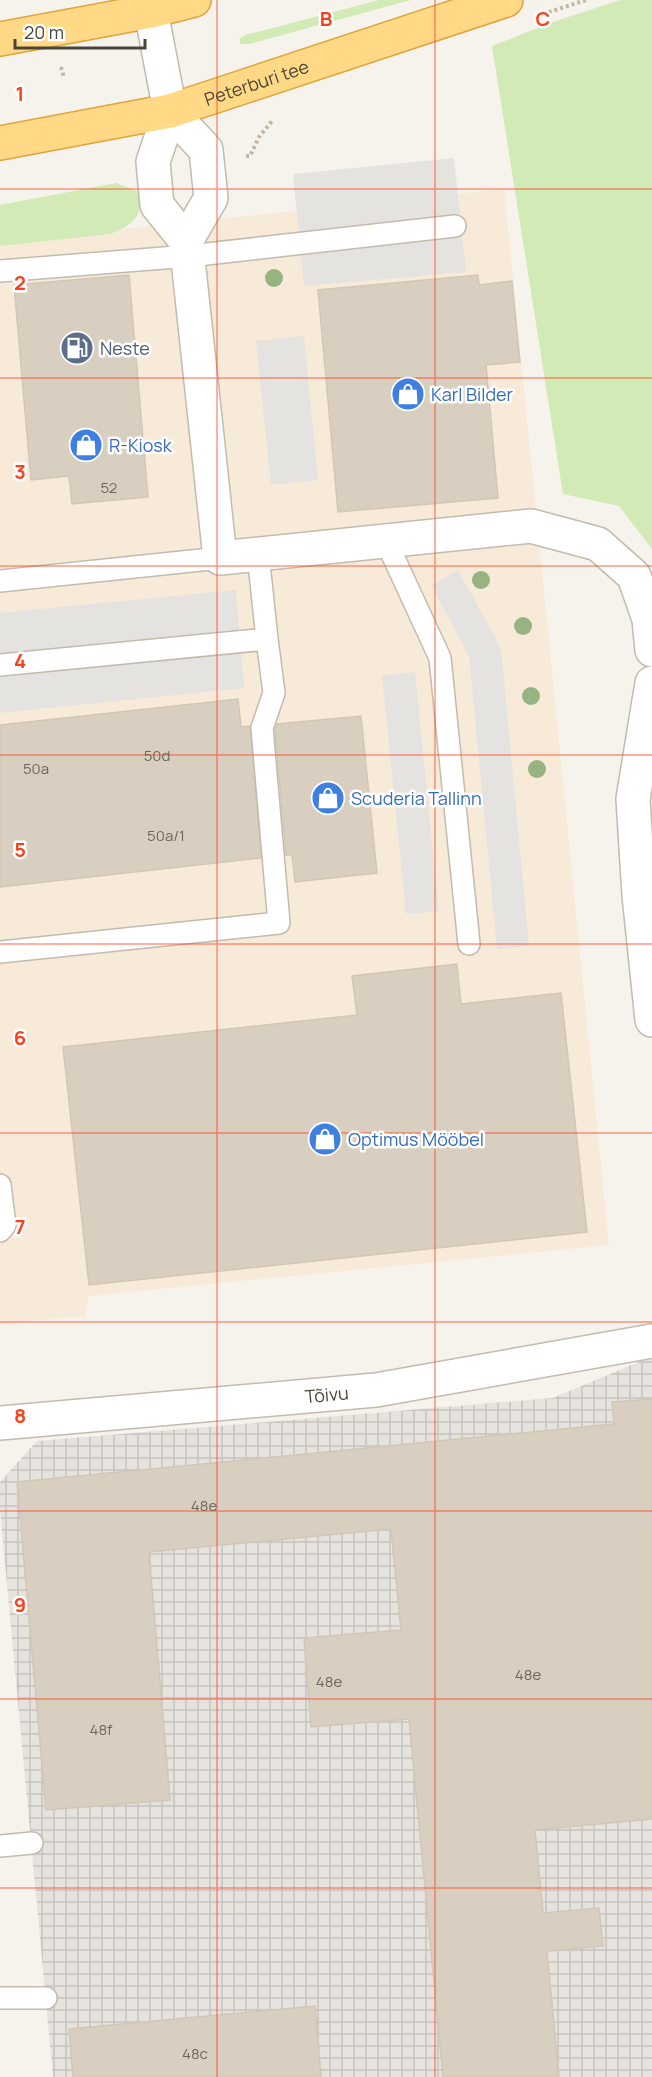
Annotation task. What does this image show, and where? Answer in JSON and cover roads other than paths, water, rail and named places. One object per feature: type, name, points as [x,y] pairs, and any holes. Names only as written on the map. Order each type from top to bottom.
[{"type":"highway","points":[[0,39],[151,5],[194,0]]},
{"type":"highway","name":"Peterburi tee","points":[[0,143],[170,111],[506,0]]},
{"type":"street","points":[[151,5],[170,111],[153,162],[157,205],[187,249],[220,558],[531,526],[598,544],[634,576],[649,619],[652,650]]},
{"type":"street","points":[[170,111],[207,150],[211,198],[187,249]]},
{"type":"street","points":[[652,683],[633,799],[645,890],[652,1020]]},
{"type":"street","name":"Tõivu","points":[[0,1423],[376,1390],[652,1341]]},
{"type":"lane","points":[[0,272],[187,249],[454,226]]},
{"type":"lane","points":[[386,541],[440,658],[470,944]]},
{"type":"lane","points":[[0,952],[279,923],[262,728],[274,693],[258,554]]},
{"type":"lane","points":[[0,581],[220,558]]},
{"type":"lane","points":[[0,665],[267,639]]},
{"type":"lane","points":[[0,1185],[5,1225],[0,1231]]},
{"type":"lane","points":[[0,1846],[32,1843]]},
{"type":"lane","points":[[0,1998],[46,1998]]},
{"type":"place","name":"Neste","points":[[77,348]]},
{"type":"place","name":"Karl Bilder","points":[[408,394]]},
{"type":"place","name":"R-Kiosk","points":[[86,445]]},
{"type":"place","name":"Scuderia Tallinn","points":[[328,798]]},
{"type":"place","name":"Optimus Mööbel","points":[[325,1139]]}]
